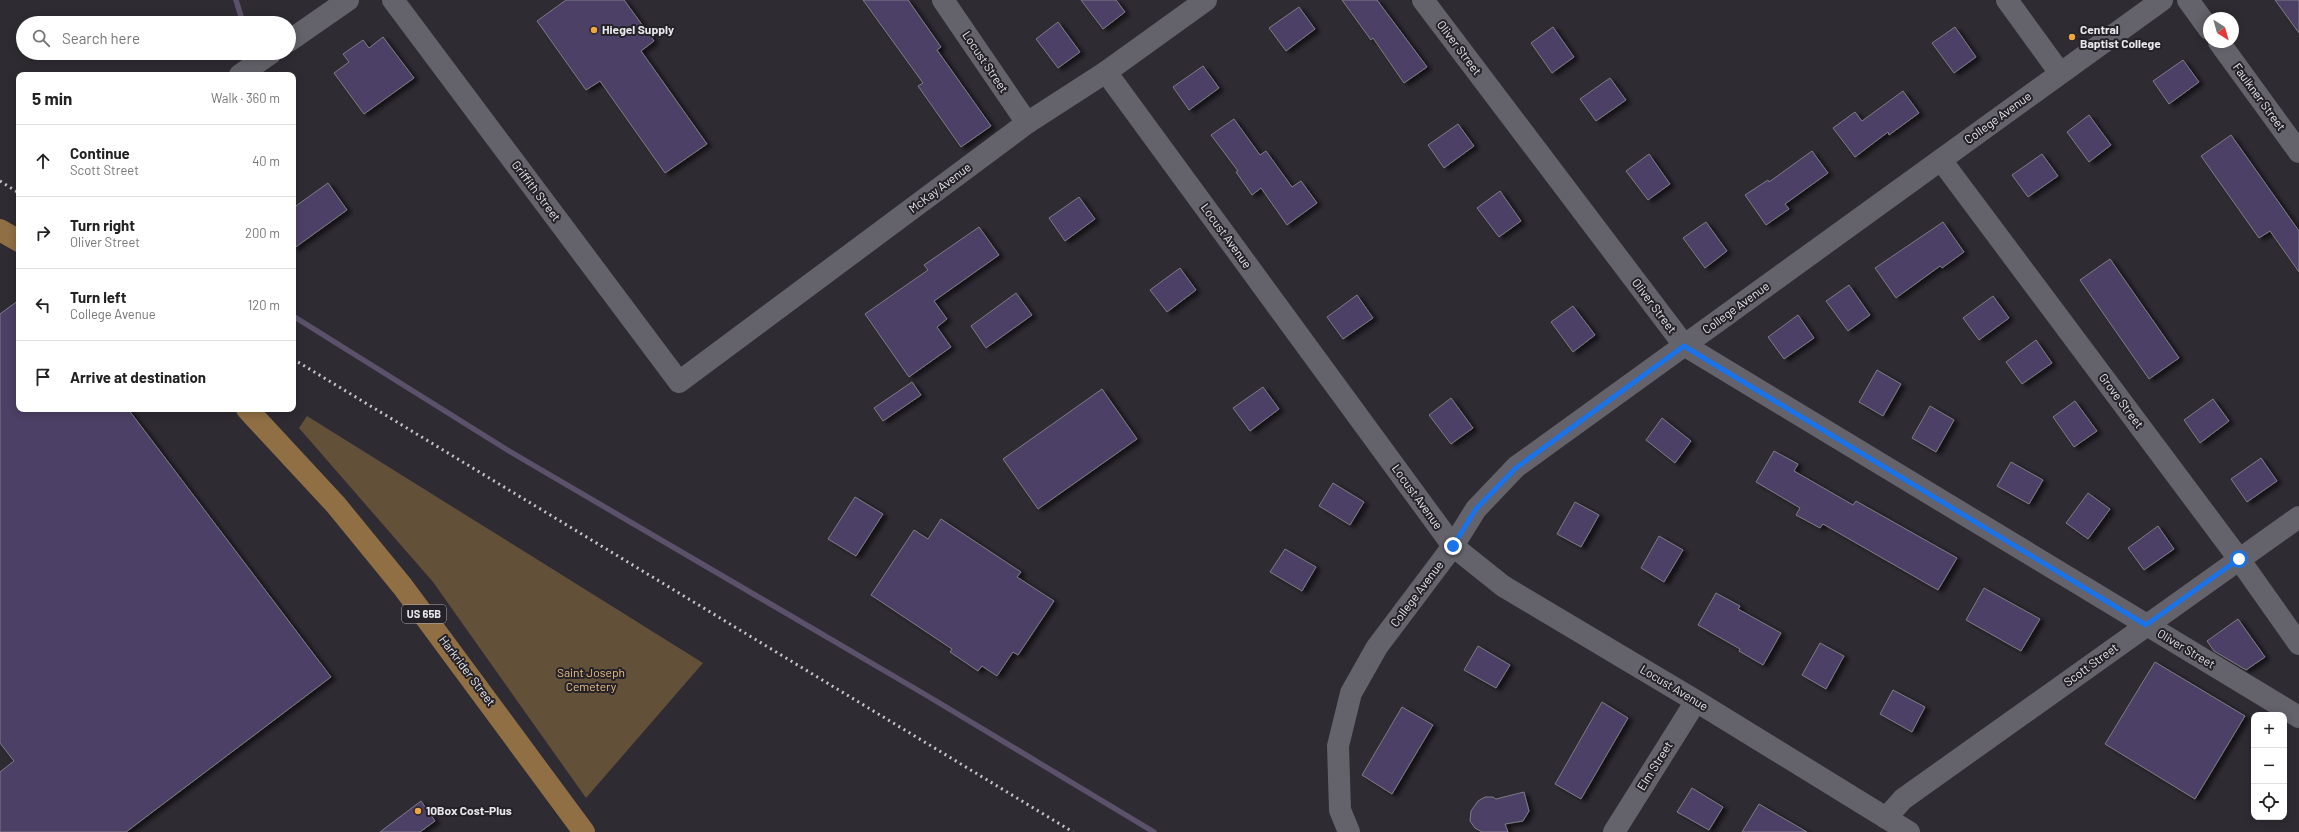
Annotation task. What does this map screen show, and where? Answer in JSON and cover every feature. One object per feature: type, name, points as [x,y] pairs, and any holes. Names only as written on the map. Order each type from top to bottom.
[{"type":"main road","name":"Harkrider Street","points":[[250,412],[336,505],[403,586],[584,832]]},
{"type":"street","points":[[296,36],[348,0]]},
{"type":"street","name":"Griffith Street","points":[[393,0],[679,382]]},
{"type":"street","name":"Locust Street","points":[[943,0],[1027,123]]},
{"type":"street","name":"McKay Avenue","points":[[679,382],[1027,123],[1106,72],[1206,0]]},
{"type":"street","name":"Oliver Street","points":[[1424,0],[1684,346],[2299,717]]},
{"type":"street","points":[[2007,0],[2060,73]]},
{"type":"street","name":"College Avenue","points":[[1349,832],[1340,810],[1338,746],[1351,693],[1377,647],[1453,546],[1476,509],[1516,468],[2162,0]]},
{"type":"street","points":[[2188,0],[2203,21]]},
{"type":"street","name":"Faulkner Street","points":[[2223,48],[2299,152]]},
{"type":"street","points":[[244,72],[262,60]]},
{"type":"street","name":"Locust Avenue","points":[[1106,72],[1453,546],[1503,586],[1696,701],[1909,832]]},
{"type":"street","name":"Grove Street","points":[[1941,160],[2239,559],[2299,644]]},
{"type":"street","name":"Scott Street","points":[[1886,818],[1903,799],[2299,517]]},
{"type":"street","name":"Elm Street","points":[[1614,832],[1696,701]]},
{"type":"green space","name":"Saint Joseph Cemetery","points":[[307,416],[703,663],[586,798],[433,582],[299,428]]},
{"type":"building","points":[[566,0],[624,0],[654,41],[641,51],[707,144],[665,173],[600,81],[586,90],[537,21]]},
{"type":"building","points":[[863,0],[908,0],[941,47],[937,50],[991,126],[961,147],[918,86],[923,83]]},
{"type":"building","points":[[1081,0],[1116,0],[1125,12],[1103,29]]},
{"type":"building","points":[[1342,0],[1377,0],[1427,67],[1404,83],[1373,38],[1371,40]]},
{"type":"building","points":[[2275,0],[2299,0],[2299,33]]},
{"type":"building","points":[[1299,7],[1315,29],[1286,51],[1269,28]]},
{"type":"building","points":[[1058,22],[1080,52],[1058,68],[1036,39]]},
{"type":"building","points":[[1553,27],[1574,57],[1552,73],[1531,43]]},
{"type":"building","points":[[1955,27],[1976,57],[1954,73],[1932,43]]},
{"type":"building","points":[[383,37],[414,78],[364,114],[334,73],[349,62],[343,54],[363,40],[369,48]]},
{"type":"building","points":[[2183,60],[2199,82],[2169,104],[2153,81]]},
{"type":"building","points":[[1203,66],[1219,88],[1189,110],[1173,87]]},
{"type":"building","points":[[1610,78],[1626,100],[1596,121],[1580,99]]},
{"type":"building","points":[[1903,91],[1919,113],[1889,135],[1888,132],[1855,157],[1833,128],[1855,112],[1862,121]]},
{"type":"building","points":[[2089,115],[2111,145],[2089,162],[2067,132]]},
{"type":"building","points":[[1234,119],[1260,155],[1266,151],[1292,187],[1301,181],[1317,203],[1287,225],[1261,188],[1252,195],[1236,172],[1238,171],[1211,135]]},
{"type":"building","points":[[1458,124],[1474,146],[1444,168],[1428,145]]},
{"type":"building","points":[[2231,135],[2299,231],[2299,272],[2270,231],[2259,238],[2201,156]]},
{"type":"building","points":[[1812,151],[1828,173],[1785,204],[1789,209],[1766,225],[1745,195],[1768,180],[1769,182]]},
{"type":"building","points":[[1649,154],[1670,184],[1648,200],[1626,171]]},
{"type":"building","points":[[2042,154],[2058,176],[2028,197],[2012,175]]},
{"type":"building","points":[[328,183],[347,210],[296,247],[296,206]]},
{"type":"building","points":[[1500,191],[1521,221],[1499,237],[1477,208]]},
{"type":"building","points":[[1079,197],[1095,219],[1065,241],[1049,218]]},
{"type":"building","points":[[1706,222],[1727,251],[1705,268],[1683,238]]},
{"type":"building","points":[[1943,222],[1964,252],[1942,268],[1940,266],[1896,298],[1875,268]]},
{"type":"building","points":[[979,227],[999,255],[934,301],[947,319],[937,327],[951,347],[909,377],[865,314],[928,270],[924,265]]},
{"type":"building","points":[[2110,259],[2179,358],[2149,379],[2080,280]]},
{"type":"building","points":[[1180,268],[1196,290],[1167,312],[1150,290]]},
{"type":"building","points":[[1849,285],[1870,315],[1848,331],[1826,301]]},
{"type":"building","points":[[1016,293],[1032,315],[986,348],[971,326]]},
{"type":"building","points":[[1357,295],[1373,318],[1343,339],[1327,317]]},
{"type":"building","points":[[1993,296],[2009,318],[1979,340],[1963,318]]},
{"type":"building","points":[[16,302],[16,412],[130,412],[331,677],[126,832],[0,832],[0,772],[14,761],[0,743],[0,314]]},
{"type":"building","points":[[1573,306],[1595,335],[1573,352],[1551,322]]},
{"type":"building","points":[[1798,315],[1814,338],[1784,359],[1768,337]]},
{"type":"building","points":[[2036,340],[2052,363],[2022,384],[2006,362]]},
{"type":"building","points":[[1877,370],[1901,384],[1883,416],[1859,402]]},
{"type":"building","points":[[912,382],[921,395],[883,421],[874,408]]},
{"type":"building","points":[[1263,387],[1279,409],[1250,431],[1233,408]]},
{"type":"building","points":[[1102,389],[1137,439],[1038,509],[1003,459]]},
{"type":"building","points":[[1451,398],[1473,428],[1451,444],[1429,415]]},
{"type":"building","points":[[2213,399],[2229,421],[2200,443],[2184,420]]},
{"type":"building","points":[[2075,401],[2097,431],[2074,447],[2053,417]]},
{"type":"building","points":[[1930,406],[1954,420],[1936,452],[1912,438]]},
{"type":"building","points":[[1662,418],[1691,441],[1675,463],[1646,440]]},
{"type":"building","points":[[1774,451],[1798,464],[1794,471],[1853,505],[1856,501],[1957,558],[1938,590],[1823,524],[1820,528],[1796,515],[1800,508],[1756,482]]},
{"type":"building","points":[[2261,458],[2277,481],[2247,502],[2231,479]]},
{"type":"building","points":[[2011,462],[2043,480],[2029,504],[1997,486]]},
{"type":"building","points":[[1333,483],[1364,502],[1350,525],[1319,506]]},
{"type":"building","points":[[2088,493],[2110,509],[2088,539],[2066,523]]},
{"type":"building","points":[[855,497],[883,514],[856,556],[828,539]]},
{"type":"building","points":[[1575,502],[1599,515],[1581,547],[1557,534]]},
{"type":"building","points":[[941,519],[1021,572],[1017,577],[1054,601],[1018,655],[1013,652],[997,676],[982,666],[978,671],[950,652],[952,649],[871,595],[914,530],[928,539]]},
{"type":"building","points":[[2158,526],[2174,549],[2144,570],[2128,548]]},
{"type":"building","points":[[1659,536],[1683,550],[1664,582],[1641,568]]},
{"type":"building","points":[[1285,549],[1316,567],[1302,591],[1270,572]]},
{"type":"building","points":[[1984,588],[2040,619],[2021,651],[1966,620]]},
{"type":"building","points":[[1716,593],[1740,606],[1738,609],[1781,633],[1763,665],[1739,651],[1740,649],[1698,625]]},
{"type":"building","points":[[2238,619],[2265,657],[2246,670],[2214,651],[2207,641]]},
{"type":"building","points":[[1820,643],[1844,656],[1826,689],[1802,675]]},
{"type":"building","points":[[1478,646],[1510,665],[1496,688],[1464,670]]},
{"type":"building","points":[[2155,662],[2245,716],[2195,799],[2105,744]]},
{"type":"building","points":[[1893,690],[1925,707],[1912,732],[1880,714]]},
{"type":"building","points":[[1602,702],[1628,718],[1581,799],[1555,784]]},
{"type":"building","points":[[1402,707],[1433,725],[1392,794],[1362,775]]},
{"type":"building","points":[[1692,788],[1723,807],[1709,830],[1677,812]]},
{"type":"building","points":[[1524,792],[1529,811],[1523,821],[1505,824],[1508,832],[1482,832],[1475,828],[1470,821],[1471,811],[1478,801],[1485,797],[1493,797],[1496,799]]},
{"type":"building","name":"10Box Cost-Plus","points":[[421,801],[435,821],[420,832],[380,832]]},
{"type":"building","points":[[1759,804],[1807,832],[1742,832]]},
{"type":"waterway","points":[[236,0],[241,16]]},
{"type":"waterway","points":[[296,318],[509,451],[926,695],[1154,832]]},
{"type":"railway","points":[[0,181],[16,191]]},
{"type":"railway","points":[[296,361],[1073,832]]},
{"type":"place","name":"Hiegel Supply","points":[[594,30]]},
{"type":"place","name":"Central Baptist College","points":[[2072,37]]},
{"type":"place","name":"10Box Cost-Plus","points":[[418,811]]},
{"type":"route","points":[[1453,546],[1476,509],[1516,468],[1684,346],[2146,625],[2239,559]]}]
